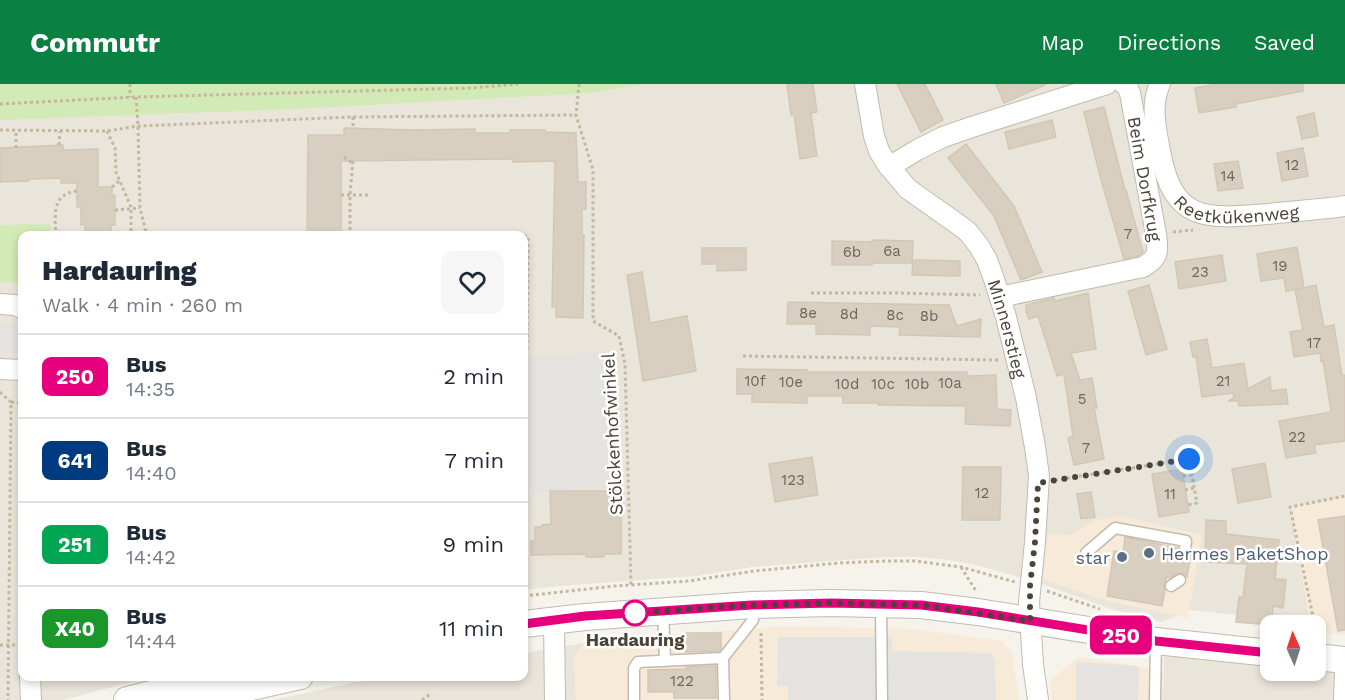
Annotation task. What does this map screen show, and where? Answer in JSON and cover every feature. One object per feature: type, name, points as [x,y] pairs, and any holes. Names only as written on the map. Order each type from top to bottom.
[{"type":"street","name":"Minnerstieg","points":[[865,84],[874,136],[879,151],[889,167],[908,189],[959,225],[979,246],[987,260],[999,297],[1026,398],[1035,447],[1038,483],[1030,586],[1030,621],[1038,700]]},
{"type":"street","points":[[889,167],[943,137],[1107,84]]},
{"type":"street","name":"Beim Dorfkrug","points":[[999,297],[1143,267],[1158,251],[1130,93],[1124,84]]},
{"type":"street","name":"Reetkükenweg","points":[[1160,84],[1156,93],[1154,112],[1162,164],[1168,184],[1185,206],[1206,216],[1219,217],[1345,206]]},
{"type":"street","points":[[0,304],[18,306]]},
{"type":"street","points":[[0,369],[18,370]]},
{"type":"street","points":[[528,623],[663,610],[753,612],[831,603],[921,605],[1156,641],[1260,652]]},
{"type":"street","points":[[554,620],[555,700]]},
{"type":"street","points":[[1326,658],[1345,660]]},
{"type":"street","points":[[1344,700],[1345,672]]},
{"type":"street","points":[[30,681],[31,700]]},
{"type":"street","points":[[127,700],[269,681]]},
{"type":"lane","points":[[1086,553],[1115,528],[1186,541],[1185,549]]},
{"type":"lane","points":[[881,604],[882,700]]},
{"type":"lane","points":[[663,610],[665,660]]},
{"type":"lane","points":[[724,700],[723,658],[753,612]]},
{"type":"lane","points":[[1155,700],[1156,641]]},
{"type":"lane","points":[[634,700],[634,668],[638,662],[723,658]]},
{"type":"path","points":[[130,84],[130,97]]},
{"type":"path","points":[[0,104],[130,97],[470,88],[518,84]]},
{"type":"path","name":"Stölckenhofwinkel","points":[[579,84],[576,115],[593,170],[594,321],[619,336],[625,364],[631,585]]},
{"type":"path","points":[[136,97],[140,208],[146,231]]},
{"type":"path","points":[[0,130],[107,131],[138,126],[353,117],[576,115]]},
{"type":"path","points":[[353,117],[353,128]]},
{"type":"path","points":[[16,130],[16,148]]},
{"type":"path","points":[[59,145],[60,130]]},
{"type":"path","points":[[107,131],[115,148],[118,181],[131,210],[131,231]]},
{"type":"path","points":[[344,157],[353,162],[350,231]]},
{"type":"path","points":[[112,187],[118,181]]},
{"type":"path","points":[[56,231],[56,205],[64,195],[77,191]]},
{"type":"path","points":[[341,195],[370,195]]},
{"type":"path","points":[[115,210],[140,208]]},
{"type":"path","points":[[528,236],[528,349]]},
{"type":"path","points":[[811,293],[897,293],[999,297]]},
{"type":"path","points":[[743,356],[1016,360]]},
{"type":"path","points":[[0,392],[11,402],[18,403]]},
{"type":"path","points":[[8,700],[11,402]]},
{"type":"path","points":[[1038,483],[1189,459],[1197,504],[1188,505]]},
{"type":"path","points":[[1183,476],[1192,475]]},
{"type":"path","points":[[1185,490],[1194,488]]},
{"type":"path","points":[[1313,615],[1290,507],[1345,496]]},
{"type":"path","points":[[528,596],[689,581],[754,571],[839,563],[915,561],[961,567],[1030,586]]},
{"type":"path","points":[[753,612],[761,629],[762,700]]},
{"type":"path","points":[[0,645],[18,645]]},
{"type":"path","points":[[422,700],[432,693]]},
{"type":"shaded area","points":[[0,84],[1345,84],[1345,497],[1292,507],[1320,615],[1260,615],[1260,617],[1190,610],[1162,622],[1111,609],[1039,583],[976,565],[920,557],[886,557],[752,567],[696,576],[528,590],[528,231],[18,231],[18,681],[135,681],[63,700],[0,700]]},
{"type":"shaded area","points":[[0,324],[18,324],[18,353],[0,353]]},
{"type":"shaded area","points":[[613,353],[613,487],[534,493],[532,505],[528,505],[528,357]]},
{"type":"shaded area","points":[[1345,497],[1345,635],[1326,634],[1326,615],[1308,615],[1291,507]]},
{"type":"shaded area","name":"star","points":[[1121,516],[1202,535],[1188,618],[1111,602],[1043,579],[1048,534],[1071,535],[1095,520]]},
{"type":"shaded area","points":[[786,626],[912,629],[1002,641],[1012,652],[1019,700],[576,700],[574,656],[584,643]]},
{"type":"shaded area","points":[[778,637],[891,637],[893,651],[991,653],[995,660],[996,700],[788,700],[788,686],[777,686]]},
{"type":"shaded area","points":[[1164,642],[1260,652],[1260,681],[1326,681],[1326,658],[1345,660],[1345,700],[1163,700]]},
{"type":"shaded area","points":[[584,643],[574,656],[576,700],[273,700],[361,681],[528,681],[528,652]]},
{"type":"shaded area","points":[[1078,657],[1164,670],[1163,700],[1052,700],[1049,682]]},
{"type":"shaded area","points":[[1076,662],[1139,666],[1138,700],[1076,700]]},
{"type":"green space","points":[[0,84],[642,84],[590,93],[297,109],[0,120]]},
{"type":"green space","points":[[50,224],[50,231],[18,231],[18,283],[0,282],[0,225]]},
{"type":"building","points":[[787,84],[813,84],[817,112],[811,113],[817,156],[800,159]]},
{"type":"building","points":[[897,84],[925,84],[943,120],[921,132]]},
{"type":"building","points":[[996,84],[1047,84],[1004,103]]},
{"type":"building","points":[[1216,84],[1303,84],[1303,91],[1199,113],[1195,88]]},
{"type":"building","points":[[1104,107],[1143,252],[1138,256],[1124,259],[1084,112]]},
{"type":"building","points":[[1314,113],[1318,136],[1302,139],[1297,117]]},
{"type":"building","points":[[1052,120],[1056,137],[1009,149],[1005,132]]},
{"type":"building","points":[[344,128],[475,129],[475,133],[545,130],[545,132],[576,133],[578,182],[586,182],[586,209],[582,209],[583,318],[556,317],[556,307],[552,307],[555,161],[513,162],[513,159],[341,161],[341,231],[307,231],[308,135],[344,135]]},
{"type":"building","points":[[966,144],[1014,206],[1042,272],[1021,280],[994,216],[948,158]]},
{"type":"building","points":[[63,145],[63,150],[98,149],[98,187],[112,187],[112,196],[115,195],[115,225],[111,225],[111,231],[85,231],[85,224],[81,225],[81,207],[77,207],[77,183],[61,183],[61,178],[0,182],[0,148]]},
{"type":"building","points":[[1303,148],[1308,176],[1282,181],[1277,153]]},
{"type":"building","points":[[1238,161],[1243,188],[1218,191],[1214,164]]},
{"type":"building","points":[[872,240],[913,241],[912,263],[832,265],[832,241],[872,242]]},
{"type":"building","points":[[1297,247],[1304,288],[1316,285],[1324,327],[1334,325],[1342,376],[1345,375],[1345,441],[1314,445],[1316,453],[1286,458],[1279,421],[1331,412],[1320,353],[1294,357],[1290,332],[1303,330],[1295,290],[1302,288],[1286,291],[1284,278],[1261,281],[1257,254]]},
{"type":"building","points":[[702,248],[746,248],[746,270],[717,271],[717,264],[702,264]]},
{"type":"building","points":[[1222,255],[1226,281],[1179,289],[1175,262]]},
{"type":"building","points":[[913,260],[960,261],[960,276],[912,275]]},
{"type":"building","points":[[642,272],[650,323],[687,316],[696,371],[643,381],[627,275]]},
{"type":"building","points":[[1149,285],[1167,349],[1146,355],[1128,291]]},
{"type":"building","points":[[1088,293],[1096,349],[1071,353],[1080,380],[1092,378],[1097,408],[1094,408],[1104,459],[1074,465],[1068,438],[1073,436],[1064,374],[1057,376],[1038,316],[1029,319],[1026,305]]},
{"type":"building","points":[[788,302],[949,305],[957,326],[981,319],[980,337],[899,335],[900,327],[870,326],[870,335],[816,334],[816,324],[787,324]]},
{"type":"building","points":[[1207,339],[1212,368],[1244,363],[1248,389],[1270,377],[1271,391],[1286,389],[1288,404],[1239,406],[1238,401],[1228,401],[1234,398],[1233,393],[1202,397],[1196,357],[1193,357],[1190,342]]},
{"type":"building","points":[[737,369],[807,370],[807,372],[967,372],[967,376],[996,375],[997,409],[1011,410],[1010,426],[965,424],[966,406],[843,403],[843,396],[807,396],[807,403],[752,402],[752,394],[737,394]]},
{"type":"building","points":[[812,457],[818,495],[775,502],[769,464]]},
{"type":"building","points":[[1265,463],[1271,497],[1238,503],[1232,469]]},
{"type":"building","points":[[963,467],[1001,467],[1000,520],[962,520]]},
{"type":"building","points":[[1182,469],[1189,512],[1159,517],[1152,474]]},
{"type":"building","points":[[550,491],[623,491],[621,554],[604,554],[604,557],[586,557],[586,554],[531,555],[531,541],[535,541],[535,527],[551,524]]},
{"type":"building","points":[[1091,492],[1095,517],[1081,519],[1077,494]]},
{"type":"building","points":[[1345,516],[1345,630],[1338,631],[1318,520]]},
{"type":"building","points":[[1206,520],[1226,521],[1226,534],[1279,540],[1275,579],[1286,580],[1283,608],[1273,606],[1273,615],[1260,615],[1260,624],[1236,622],[1239,597],[1243,597],[1247,564],[1205,562]]},
{"type":"building","points":[[1125,537],[1178,548],[1178,552],[1184,556],[1191,554],[1187,577],[1180,573],[1170,578],[1167,577],[1162,606],[1107,596],[1114,551],[1123,553]]},
{"type":"building","points":[[686,633],[721,633],[721,649],[719,651],[686,652]]},
{"type":"building","points":[[716,666],[716,698],[674,698],[674,692],[648,692],[648,670]]},
{"type":"bus line","name":"250","points":[[528,623],[585,616],[752,605],[831,603],[921,605],[1156,641],[1260,652]]},
{"type":"place","name":"Hermes PaketShop","points":[[1149,553]]},
{"type":"place","name":"star","points":[[1122,557]]},
{"type":"place","name":"Hardauring","points":[[635,613]]},
{"type":"route","points":[[635,613],[690,608],[831,603],[921,605],[1030,621],[1029,602],[1038,483],[1189,459]]}]
